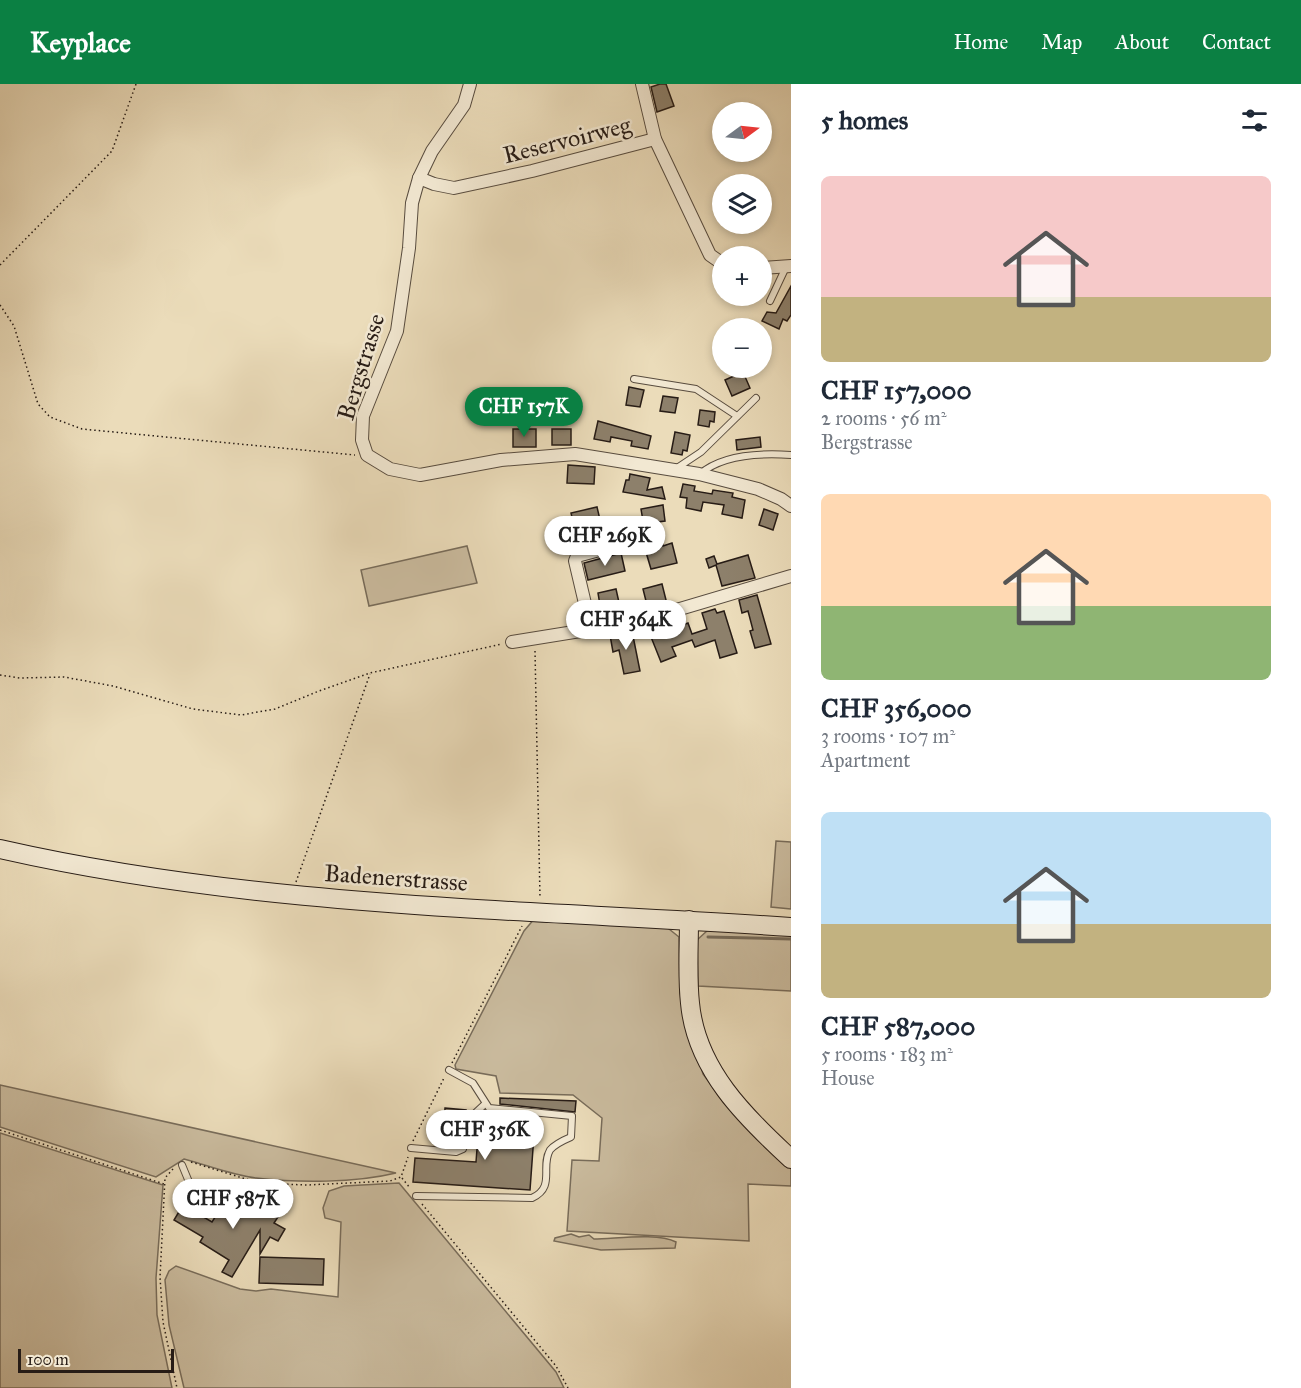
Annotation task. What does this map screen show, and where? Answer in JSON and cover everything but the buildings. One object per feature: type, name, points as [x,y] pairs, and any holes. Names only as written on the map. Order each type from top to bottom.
[{"type":"street","name":"Bergstrasse","points":[[470,84],[464,105],[432,151],[419,178],[412,203],[409,248],[397,331],[363,416],[362,440],[368,455],[390,469],[420,475],[501,460],[575,454],[699,474],[758,489],[782,499],[791,507]]},
{"type":"street","points":[[642,84],[655,139]]},
{"type":"street","name":"Reservoirweg","points":[[419,178],[454,188],[532,171],[655,139],[712,256]]},
{"type":"street","points":[[772,267],[788,266]]},
{"type":"street","points":[[591,629],[575,561],[577,556],[622,544]]},
{"type":"street","points":[[512,642],[636,622],[791,576]]},
{"type":"street","name":"Badenerstrasse","points":[[0,849],[72,866],[212,887],[535,912],[791,927]]},
{"type":"street","points":[[689,920],[690,1004],[699,1043],[712,1072],[754,1125],[791,1159]]},
{"type":"lane","points":[[772,298],[788,266]]},
{"type":"lane","points":[[634,379],[696,389],[737,416]]},
{"type":"lane","points":[[675,470],[701,452],[756,398]]},
{"type":"lane","points":[[699,474],[711,464],[735,458],[791,455]]},
{"type":"lane","points":[[416,1196],[532,1198],[541,1194],[545,1186],[549,1152],[553,1147],[571,1137],[572,1116],[489,1108],[473,1083],[449,1070]]},
{"type":"lane","points":[[411,1149],[456,1152],[463,1149],[471,1117],[485,1104]]},
{"type":"lane","points":[[182,1165],[189,1182],[208,1210],[221,1191]]},
{"type":"path","points":[[0,265],[112,151],[136,84]]},
{"type":"path","points":[[0,305],[14,326],[38,404],[50,417],[62,423],[82,429],[217,444],[368,455]]},
{"type":"path","points":[[401,1177],[414,1136],[535,912],[534,638]]},
{"type":"path","points":[[0,675],[20,678],[64,678],[113,686],[193,709],[241,715],[275,709],[319,690],[370,673],[512,642]]},
{"type":"path","points":[[291,894],[370,673]]},
{"type":"path","points":[[0,1130],[164,1184]]},
{"type":"path","points":[[177,1388],[163,1322],[160,1277],[165,1178],[189,1162],[249,1180],[298,1185],[390,1181],[401,1177]]},
{"type":"path","points":[[401,1177],[556,1366],[568,1388]]},
{"type":"shaded area","points":[[467,546],[477,583],[369,606],[361,570]]},
{"type":"shaded area","points":[[776,841],[791,842],[791,909],[771,907]]},
{"type":"shaded area","points":[[535,918],[664,925],[679,937],[680,993],[703,1074],[724,1103],[791,1167],[791,1186],[748,1184],[749,1241],[567,1231],[572,1160],[599,1161],[602,1118],[573,1095],[500,1093],[496,1076],[456,1069],[455,1065],[524,931]]},
{"type":"shaded area","points":[[708,930],[791,932],[791,991],[698,986],[697,940]]},
{"type":"shaded area","points":[[0,1085],[396,1173],[363,1179],[272,1180],[238,1175],[184,1159],[156,1177],[0,1127]]},
{"type":"shaded area","points":[[0,1133],[163,1185],[156,1278],[157,1315],[172,1388],[0,1388]]},
{"type":"shaded area","points":[[399,1183],[556,1372],[564,1388],[184,1388],[169,1325],[165,1280],[169,1271],[176,1266],[240,1289],[256,1291],[271,1289],[338,1297],[341,1222],[325,1218],[323,1208],[329,1191],[344,1186]]},
{"type":"shaded area","points":[[571,1234],[579,1237],[589,1235],[594,1239],[658,1237],[676,1242],[675,1248],[601,1250],[554,1241],[555,1238]]},
{"type":"waterway","points":[[708,937],[791,939]]}]
